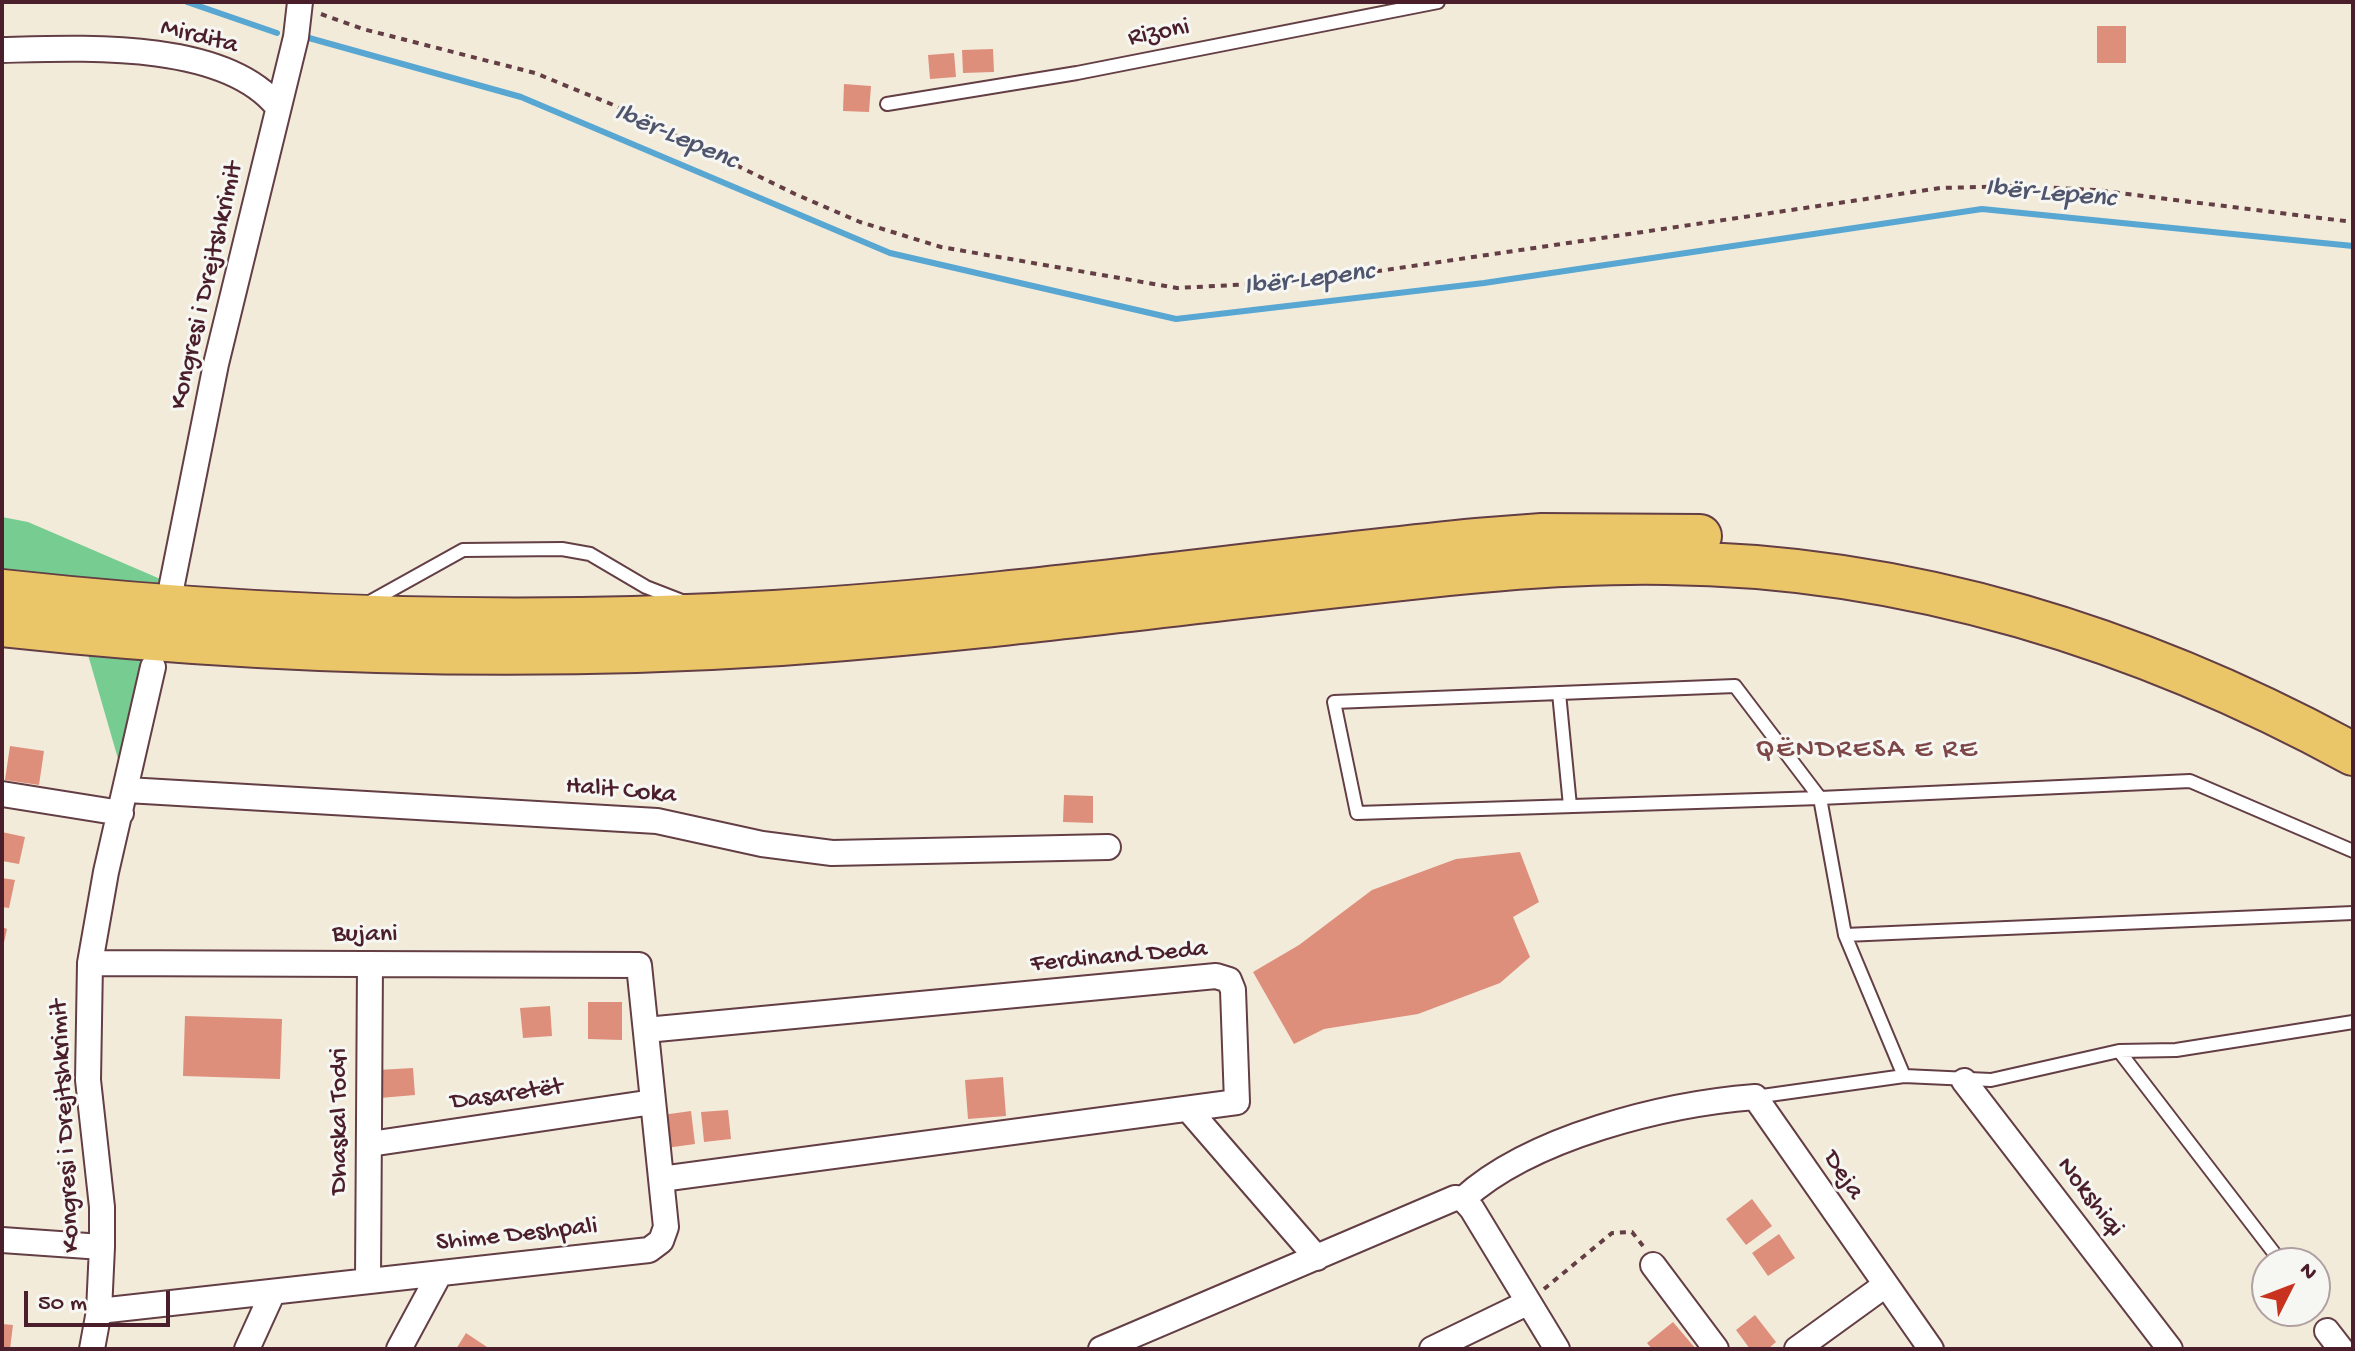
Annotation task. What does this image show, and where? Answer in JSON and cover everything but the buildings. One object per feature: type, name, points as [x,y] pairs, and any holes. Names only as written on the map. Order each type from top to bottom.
[{"type":"highway","points":[[2,591],[151,606],[342,617],[462,620],[719,615],[923,600],[1477,540],[1605,534],[1728,537],[1863,552],[1941,566],[2034,590],[2184,640],[2353,721]]},
{"type":"highway","points":[[2,625],[267,648],[462,653],[621,651],[781,644],[924,632],[1485,571],[1683,563],[1786,570],[1883,584],[2025,617],[2189,672],[2231,690],[2353,754]]},
{"type":"street","name":"Kongresi i Drejtshkrimit","points":[[172,584],[216,364],[265,169],[300,5]]},
{"type":"street","name":"Mirdita","points":[[2,50],[132,52],[188,61],[249,80],[277,106]]},
{"type":"street","name":"Kongresi i Drejtshkrimit","points":[[92,1349],[99,1311],[102,1207],[88,1080],[90,963],[106,872],[153,667]]},
{"type":"street","name":"Halit Coka","points":[[2,794],[124,802],[657,821],[762,844],[832,853],[1108,847]]},
{"type":"street","name":"Bujani","points":[[90,963],[639,965]]},
{"type":"street","name":"Dhaskal Todri","points":[[368,1279],[370,964]]},
{"type":"street","name":"Shime Deshpali","points":[[99,1311],[649,1250],[665,1234],[639,965]]},
{"type":"street","name":"Ferdinand Deda","points":[[646,1030],[1224,977],[1233,990],[1237,1102],[661,1179]]},
{"type":"street","name":"Nokshiqi","points":[[1964,1081],[2170,1349]]},
{"type":"street","points":[[1101,1349],[1445,1201],[1463,1199],[1483,1181],[1529,1158],[1616,1123],[1701,1101],[1755,1097]]},
{"type":"street","name":"Deja","points":[[1755,1097],[1884,1286],[1931,1349]]},
{"type":"street","name":"Dasaretët","points":[[370,1144],[653,1102]]},
{"type":"street","points":[[1188,1109],[1317,1258]]},
{"type":"street","points":[[1463,1199],[1557,1349]]},
{"type":"street","points":[[2,1240],[102,1247]]},
{"type":"street","points":[[1653,1265],[1716,1349]]},
{"type":"street","points":[[399,1349],[440,1273]]},
{"type":"street","points":[[1797,1349],[1884,1286]]},
{"type":"street","points":[[247,1349],[273,1292]]},
{"type":"street","points":[[1432,1349],[1527,1303]]},
{"type":"lane","name":"Rizoni","points":[[887,104],[1077,73],[1438,2]]},
{"type":"lane","points":[[342,617],[463,550],[562,549],[590,554],[646,587],[719,615]]},
{"type":"lane","points":[[1904,1076],[1845,935],[1820,798],[1735,686],[1334,702],[1357,813],[1820,798],[2190,781],[2353,851]]},
{"type":"lane","points":[[1559,693],[1570,806]]},
{"type":"lane","points":[[1845,935],[2353,913]]},
{"type":"lane","points":[[1755,1097],[1904,1076],[1991,1080],[2119,1051],[2176,1050],[2353,1022]]},
{"type":"lane","points":[[2119,1051],[2269,1247]]},
{"type":"path","points":[[300,5],[363,29],[535,73],[611,104],[795,194],[887,230],[941,247],[1177,288],[1311,281],[1940,188],[2020,186],[2095,190],[2353,222]]},
{"type":"path","points":[[1527,1303],[1612,1233],[1632,1232],[1653,1265]]},
{"type":"green space","points":[[2,517],[28,522],[172,584],[127,790],[82,634],[2,625]]},
{"type":"waterway","name":"Ibër-Lepenc","points":[[187,2],[277,33]]},
{"type":"waterway","name":"Ibër-Lepenc","points":[[309,38],[521,97],[890,253],[1176,319],[1484,283],[1982,209],[2353,246]]},
{"type":"district","name":"QËNDRESA E RE","points":[[1867,752]]}]
